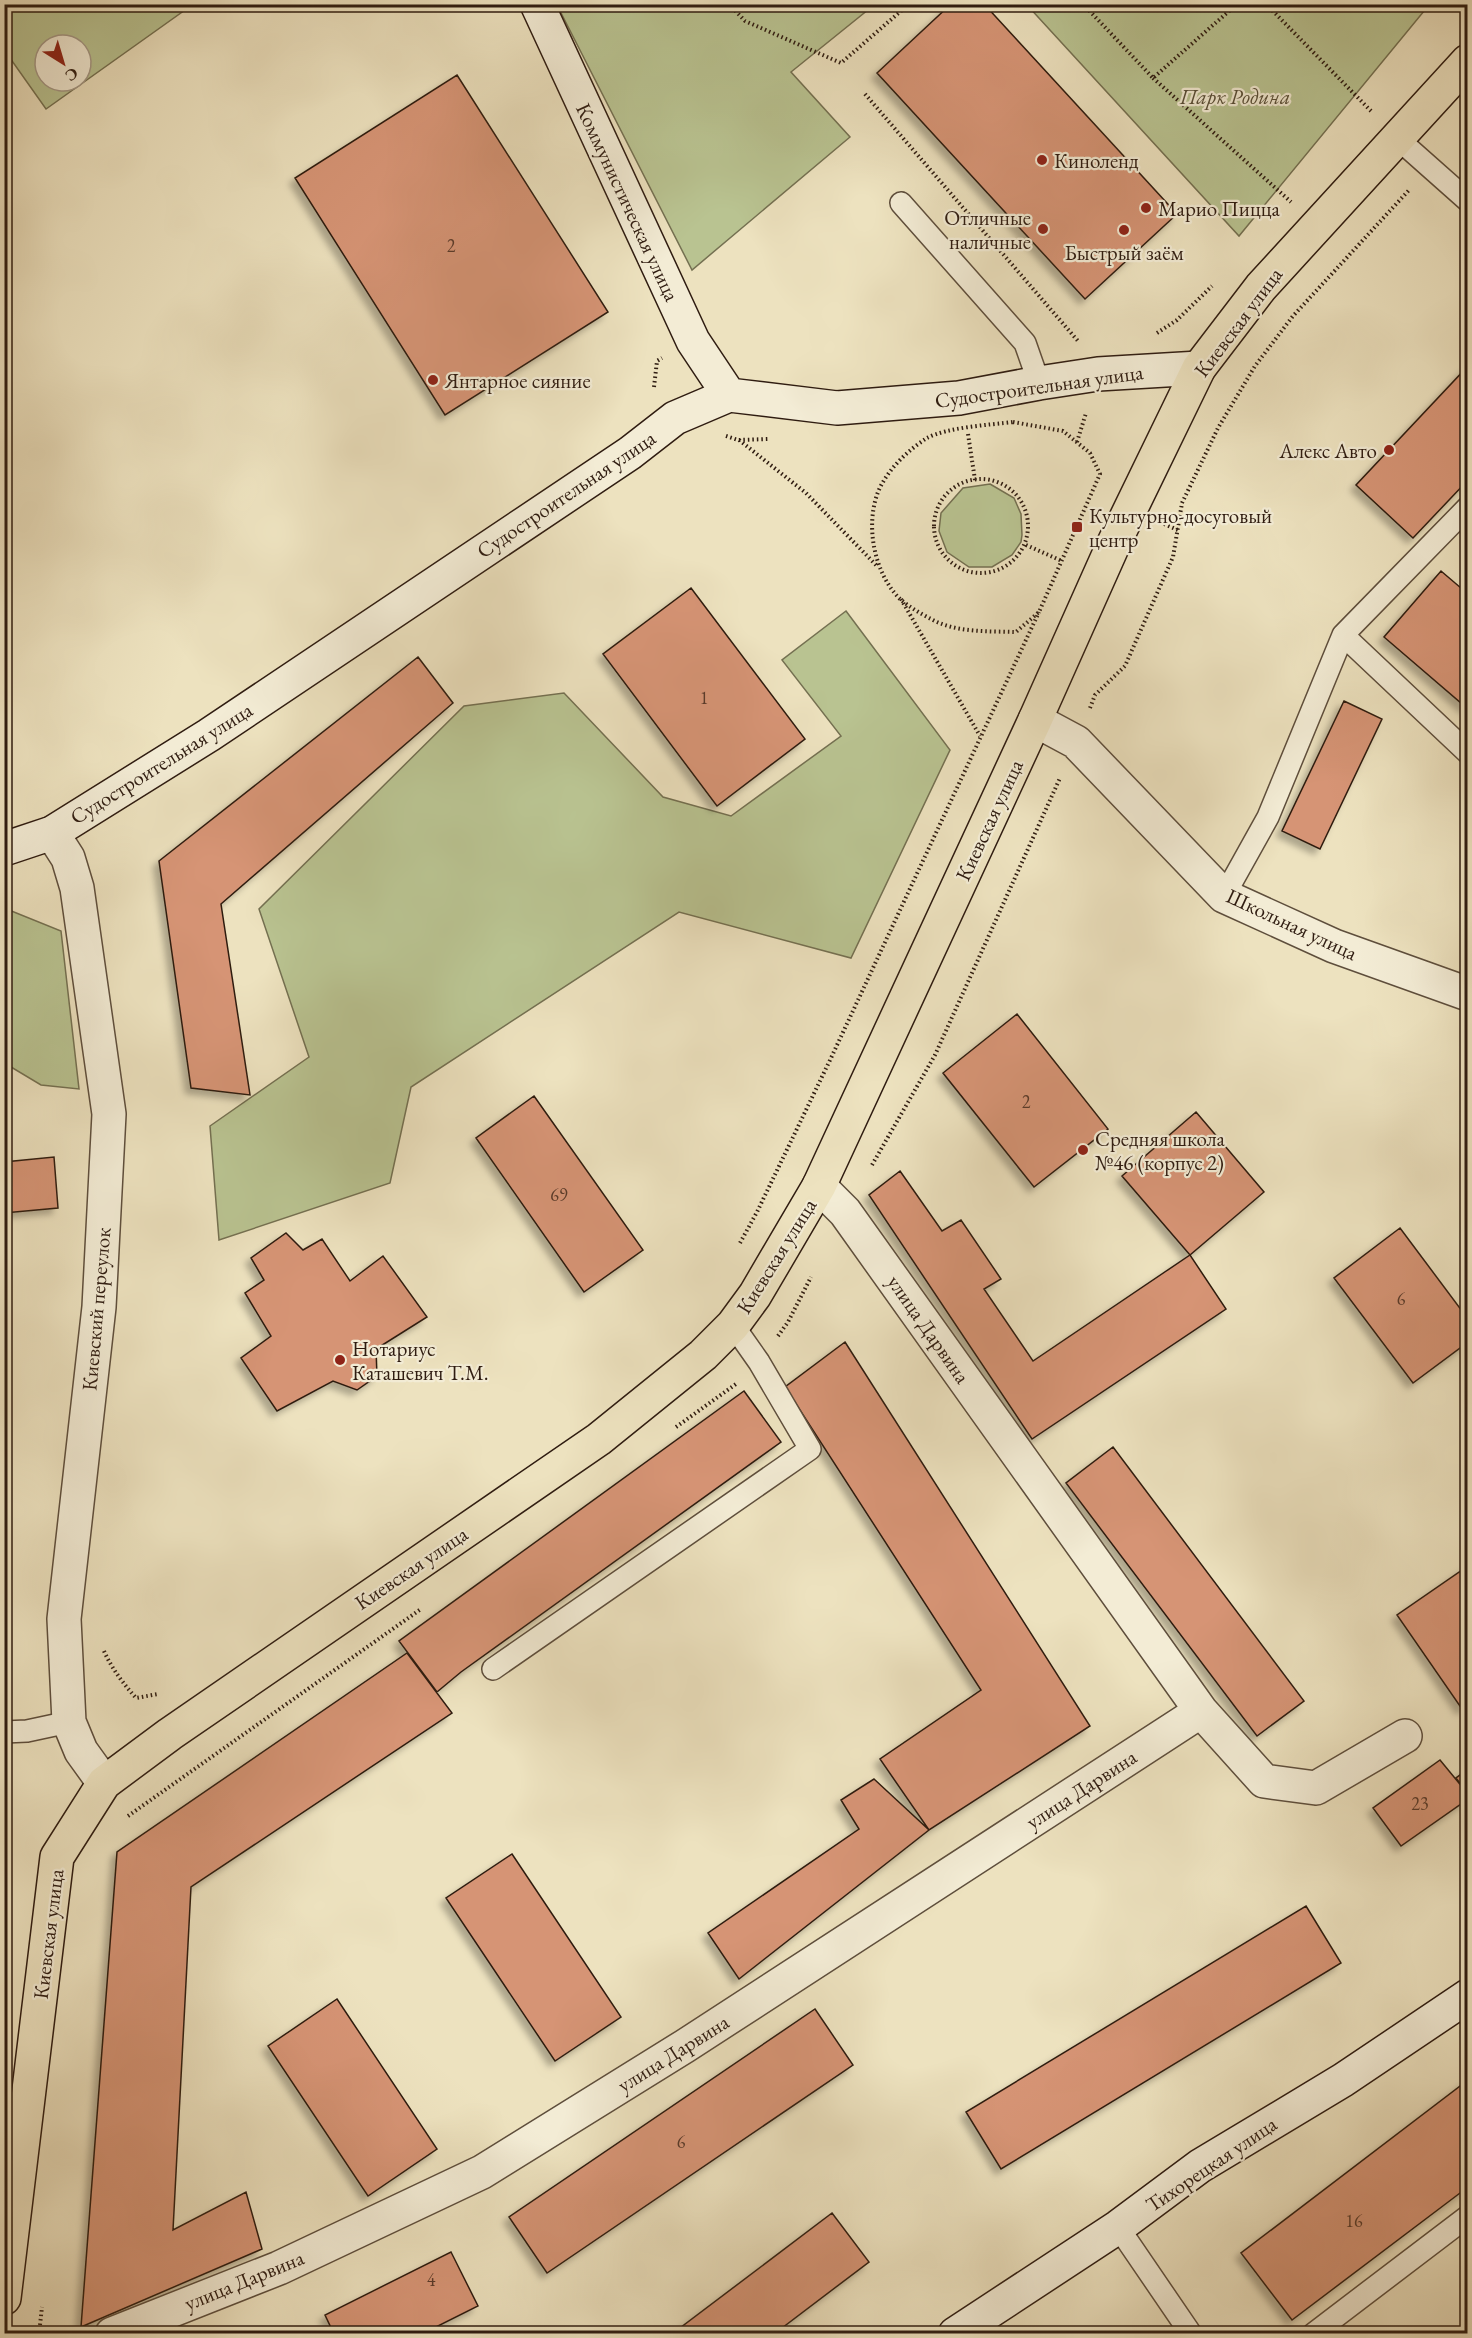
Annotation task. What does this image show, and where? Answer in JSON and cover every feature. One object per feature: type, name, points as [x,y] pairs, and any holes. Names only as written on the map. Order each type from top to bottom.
[{"type":"main road","name":"Киевская улица","points":[[4,2298],[57,1857],[104,1783],[170,1734],[599,1439],[703,1354],[733,1325],[755,1296],[819,1186],[1035,720],[1114,543],[1199,368],[1262,287],[1467,61]]},
{"type":"street","name":"Коммунистическая улица","points":[[537,4],[693,341],[729,395]]},
{"type":"street","name":"Судостроительная улица","points":[[4,849],[52,832],[209,735],[630,453],[675,418],[729,395],[837,408],[959,398],[1098,374],[1199,368]]},
{"type":"street","name":"Школьная улица","points":[[1035,720],[1076,742],[1224,897],[1334,946],[1467,992]]},
{"type":"street","name":"Киевский переулок","points":[[52,832],[68,858],[76,888],[109,1114],[99,1307],[64,1619],[69,1722],[81,1751],[104,1783]]},
{"type":"street","name":"улица Дарвина","points":[[819,1186],[845,1212],[1201,1711],[1264,1781],[1316,1788],[1405,1736]]},
{"type":"street","name":"улица Дарвина","points":[[112,2334],[279,2268],[482,2172],[685,2046],[1201,1711]]},
{"type":"street","name":"Тихорецкая улица","points":[[955,2334],[1118,2227],[1200,2166],[1343,2080],[1467,1996]]},
{"type":"lane","points":[[1397,138],[1467,201]]},
{"type":"lane","points":[[901,203],[1025,343],[1039,383]]},
{"type":"lane","points":[[1224,897],[1268,817],[1343,634],[1467,507]]},
{"type":"lane","points":[[1343,634],[1467,753]]},
{"type":"lane","points":[[493,1669],[810,1449],[759,1362],[733,1325]]},
{"type":"lane","points":[[4,1732],[27,1731],[69,1722]]},
{"type":"lane","points":[[1313,2334],[1467,2217]]},
{"type":"lane","points":[[1118,2227],[1191,2334]]},
{"type":"path","points":[[729,4],[745,21],[841,63],[909,4]]},
{"type":"path","points":[[1083,4],[1153,78],[1291,202],[1298,194]]},
{"type":"path","points":[[1153,78],[1237,4]]},
{"type":"path","points":[[1266,4],[1372,112],[1365,120]]},
{"type":"path","points":[[865,94],[1088,352],[1098,374],[1077,442]]},
{"type":"path","points":[[845,1212],[935,1055],[1095,695],[1125,666],[1173,557],[1182,503],[1218,428],[1255,366],[1293,316],[1430,168]]},
{"type":"path","points":[[1151,336],[1177,320],[1219,279]]},
{"type":"path","points":[[693,341],[657,361],[654,390],[675,418],[693,435],[716,432],[738,440],[806,493],[879,567],[980,736]]},
{"type":"path","points":[[734,1252],[757,1212],[831,1058],[1039,612],[1100,474],[1090,453],[1063,431],[1013,422],[968,427],[920,438]]},
{"type":"path","points":[[968,427],[975,480]]},
{"type":"path","points":[[879,567],[871,530],[878,492],[899,460],[929,437]]},
{"type":"path","points":[[738,440],[772,439]]},
{"type":"path","points":[[982,478],[1000,482],[1015,492],[1026,508],[1029,527],[1026,545],[1015,560],[999,570],[981,574],[963,570],[947,560],[937,544],[933,526],[937,507],[948,492],[963,482],[975,480],[982,478]]},
{"type":"path","points":[[1026,545],[1062,561]]},
{"type":"path","points":[[900,599],[932,620],[969,631],[1016,632],[1039,612]]},
{"type":"path","points":[[674,1429],[732,1388],[759,1362],[788,1322],[814,1272]]},
{"type":"path","points":[[123,1821],[423,1608]]},
{"type":"path","points":[[103,1646],[119,1677],[136,1698],[156,1696],[166,1689]]},
{"type":"path","points":[[39,2334],[42,2298]]},
{"type":"green space","points":[[5,4],[192,5],[93,76],[93,33],[33,33],[33,91],[5,51]]},
{"type":"green space","points":[[557,5],[874,5],[791,72],[850,137],[692,270]]},
{"type":"green space","name":"Парк Родина","points":[[1027,5],[1429,5],[1239,236]]},
{"type":"green space","points":[[35,93],[68,93],[46,109]]},
{"type":"green space","points":[[990,484],[1014,498],[1021,514],[1021,542],[1012,555],[992,567],[969,567],[947,552],[939,531],[941,513],[963,488]]},
{"type":"green space","points":[[846,611],[950,750],[851,958],[679,912],[411,1087],[390,1183],[219,1240],[210,1126],[309,1057],[259,909],[464,706],[564,693],[663,797],[731,816],[841,736],[782,660]]},
{"type":"green space","points":[[4,908],[61,931],[79,1089],[41,1085],[6,1064]]},
{"type":"building","name":"Киноленд","points":[[951,4],[984,4],[1177,214],[1085,299],[877,73]]},
{"type":"building","points":[[457,75],[608,312],[445,415],[295,178]]},
{"type":"building","points":[[1468,366],[1468,480],[1413,538],[1356,485]]},
{"type":"building","points":[[1441,571],[1468,594],[1468,709],[1384,637]]},
{"type":"building","points":[[691,588],[805,739],[717,806],[603,654]]},
{"type":"building","points":[[418,657],[453,703],[221,904],[250,1095],[191,1088],[159,861]]},
{"type":"building","points":[[1344,701],[1382,719],[1320,849],[1282,831]]},
{"type":"building","points":[[1017,1014],[1108,1129],[1034,1187],[943,1073]]},
{"type":"building","points":[[534,1096],[643,1250],[584,1292],[476,1138]]},
{"type":"building","points":[[1196,1112],[1264,1192],[1190,1255],[1122,1176]]},
{"type":"building","points":[[54,1157],[58,1208],[4,1213],[4,1162]]},
{"type":"building","points":[[900,1171],[942,1231],[961,1220],[1001,1279],[984,1289],[1033,1361],[1190,1255],[1226,1309],[1032,1439],[869,1195]]},
{"type":"building","points":[[1400,1228],[1468,1319],[1468,1342],[1413,1383],[1334,1278]]},
{"type":"building","points":[[286,1233],[303,1250],[322,1239],[350,1281],[383,1256],[427,1317],[376,1349],[377,1376],[357,1390],[333,1381],[277,1411],[241,1358],[271,1336],[245,1293],[264,1280],[251,1258]]},
{"type":"building","points":[[845,1342],[1090,1726],[929,1830],[880,1759],[981,1690],[785,1387]]},
{"type":"building","points":[[744,1391],[781,1442],[461,1672],[437,1692],[399,1641]]},
{"type":"building","points":[[1113,1447],[1304,1701],[1257,1736],[1066,1483]]},
{"type":"building","points":[[1468,1566],[1468,1705],[1462,1709],[1397,1615]]},
{"type":"building","points":[[407,1653],[452,1713],[191,1887],[173,2230],[246,2192],[262,2249],[81,2327],[117,1852]]},
{"type":"building","points":[[1440,1760],[1468,1794],[1468,1799],[1401,1846],[1373,1808]]},
{"type":"building","points":[[1468,1769],[1468,1794],[1456,1778]]},
{"type":"building","points":[[874,1779],[929,1830],[739,1979],[708,1933],[859,1829],[841,1800]]},
{"type":"building","points":[[512,1854],[621,2017],[555,2061],[446,1898]]},
{"type":"building","points":[[1306,1906],[1341,1963],[1001,2169],[966,2112]]},
{"type":"building","points":[[337,1999],[437,2149],[368,2196],[268,2046]]},
{"type":"building","points":[[815,2009],[853,2065],[547,2273],[509,2217]]},
{"type":"building","points":[[1468,2080],[1468,2187],[1292,2320],[1241,2253]]},
{"type":"building","points":[[832,2213],[869,2262],[774,2334],[672,2334]]},
{"type":"building","points":[[451,2252],[478,2306],[422,2334],[334,2334],[325,2315]]},
{"type":"place","name":"Киноленд","points":[[1042,160]]},
{"type":"place","name":"Марио Пицца","points":[[1146,208]]},
{"type":"place","name":"Отличные наличные","points":[[1043,229]]},
{"type":"place","name":"Быстрый заём","points":[[1124,230]]},
{"type":"place","name":"Янтарное сияние","points":[[433,380]]},
{"type":"place","name":"Алекс Авто","points":[[1389,450]]},
{"type":"place","name":"Культурно-досуговый центр","points":[[1077,527]]},
{"type":"place","name":"Средняя школа №46 (корпус 2)","points":[[1083,1150]]},
{"type":"place","name":"Нотариус Каташевич Т.М.","points":[[340,1360]]}]
